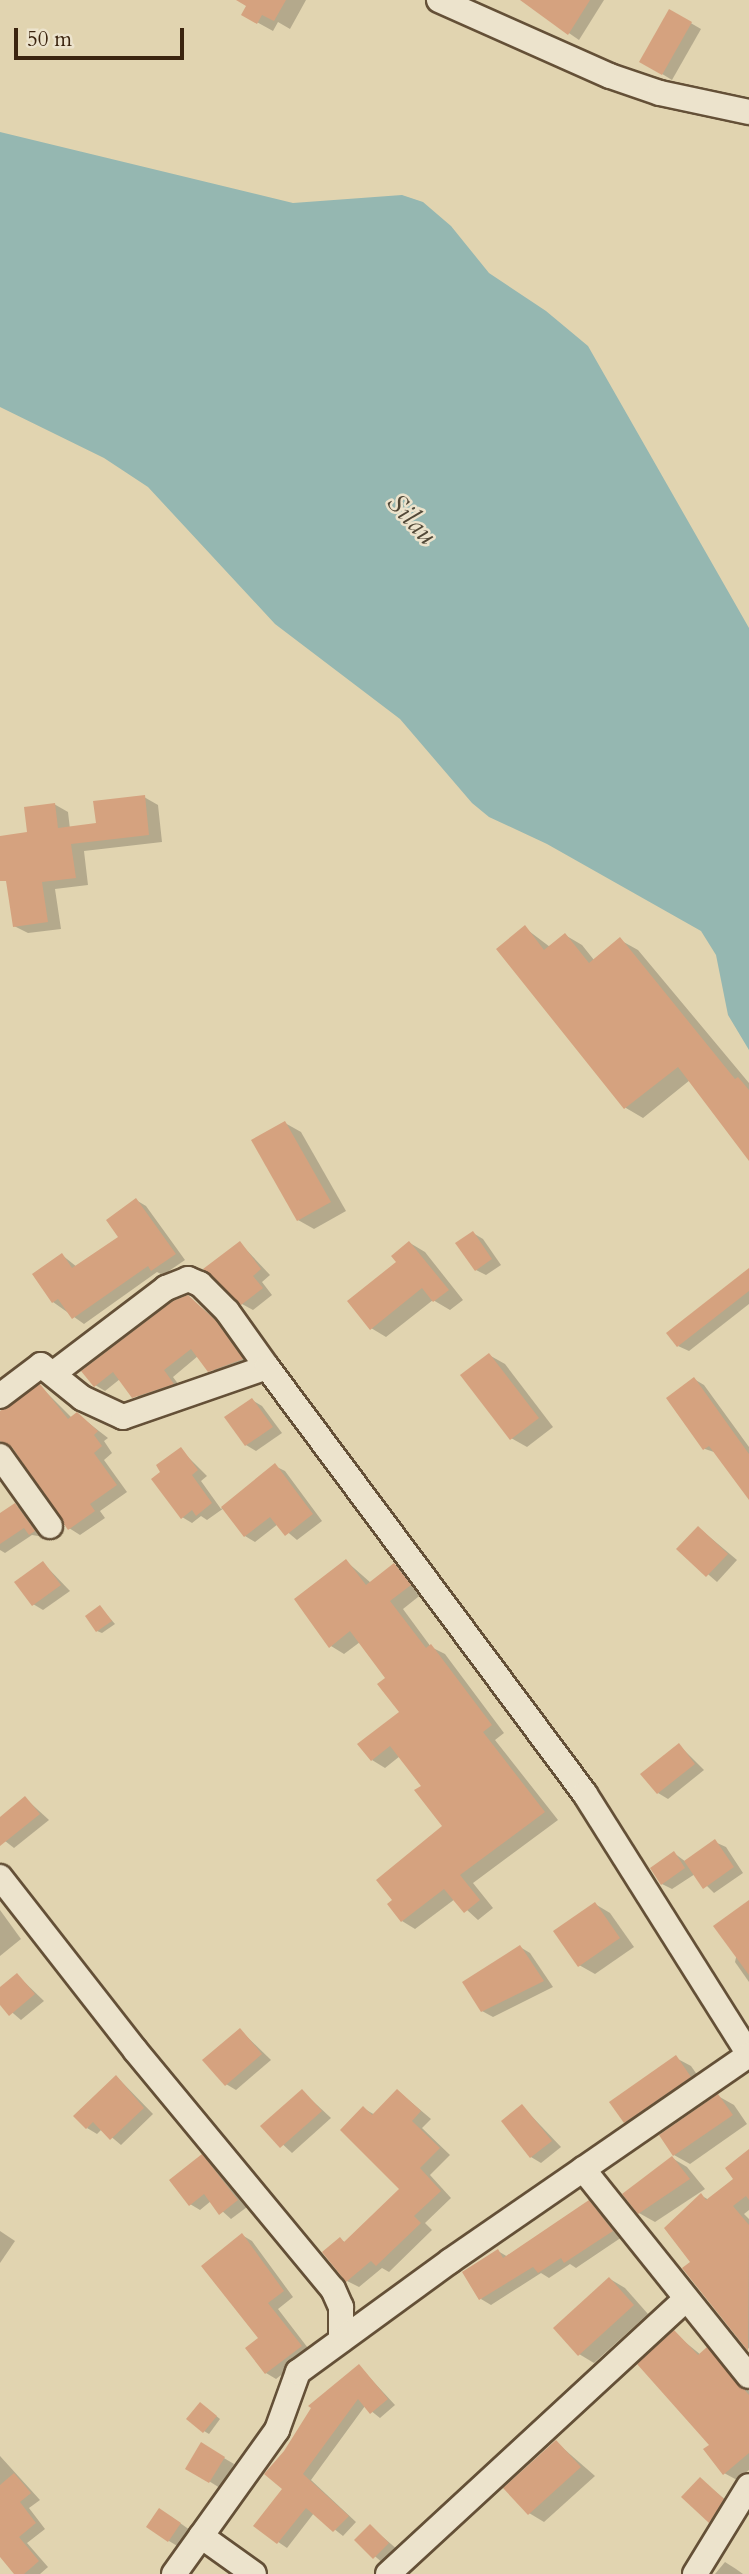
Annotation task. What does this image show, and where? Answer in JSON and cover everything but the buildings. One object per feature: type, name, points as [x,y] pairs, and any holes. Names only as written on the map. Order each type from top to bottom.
[{"type":"street","points":[[439,0],[610,76],[660,93],[749,112]]},
{"type":"street","points":[[54,1373],[166,1287],[188,1279],[200,1284],[227,1311],[585,1794],[749,2054],[341,2340],[293,2380],[277,2430],[174,2574]]},
{"type":"street","points":[[0,1396],[41,1365],[82,1398],[123,1417],[267,1367]]},
{"type":"street","points":[[0,1457],[50,1525]]},
{"type":"street","points":[[0,1877],[135,2050],[333,2289],[341,2307],[341,2340]]},
{"type":"street","points":[[583,2169],[749,2376]]},
{"type":"street","points":[[388,2574],[686,2299]]},
{"type":"street","points":[[695,2574],[749,2486]]},
{"type":"street","points":[[201,2536],[254,2574]]},
{"type":"water","name":"Silau","points":[[0,132],[293,203],[402,195],[423,202],[451,226],[489,273],[546,311],[588,346],[749,628],[749,1050],[728,1015],[716,955],[701,931],[547,844],[489,817],[472,803],[400,719],[275,624],[148,487],[104,458],[0,407]]}]
